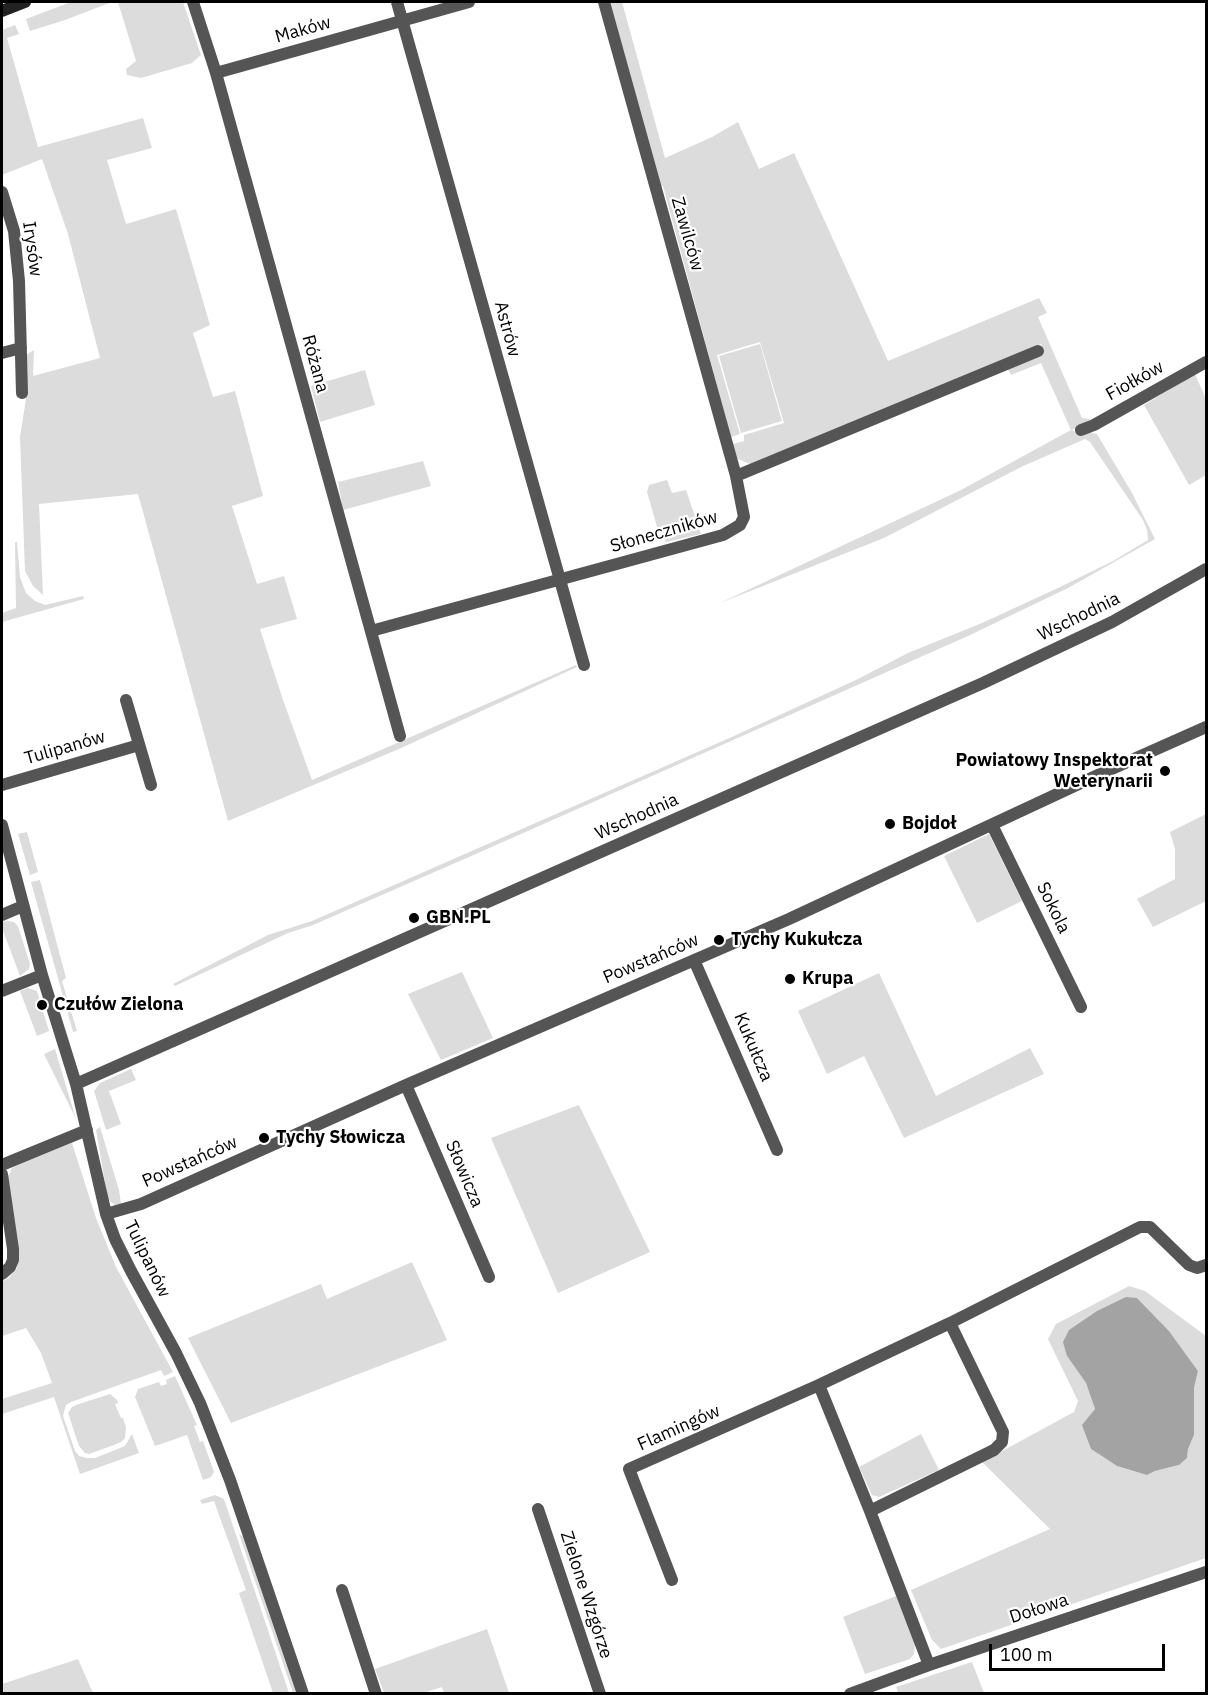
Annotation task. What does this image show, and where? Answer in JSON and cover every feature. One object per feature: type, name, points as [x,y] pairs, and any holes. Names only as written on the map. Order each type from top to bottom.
[{"type":"main road","points":[[2,11],[25,2]]},
{"type":"street","name":"Różana","points":[[193,2],[216,73],[400,736]]},
{"type":"street","name":"Astrów","points":[[397,2],[584,665]]},
{"type":"street","name":"Maków","points":[[216,73],[469,2]]},
{"type":"street","name":"Zawilców","points":[[604,2],[736,476]]},
{"type":"street","name":"Irysów","points":[[2,192],[14,231],[19,281],[22,393]]},
{"type":"street","points":[[2,353],[21,348]]},
{"type":"street","points":[[736,476],[1038,351]]},
{"type":"street","name":"Fiołków","points":[[1081,430],[1094,425],[1206,362]]},
{"type":"street","name":"Słoneczników","points":[[371,631],[732,531],[740,525],[744,517],[736,476]]},
{"type":"street","name":"Wschodnia","points":[[76,1084],[983,683],[1112,622],[1206,569]]},
{"type":"street","points":[[126,700],[152,785]]},
{"type":"street","name":"Powstańców","points":[[106,1215],[141,1204],[406,1085],[789,919],[1206,727]]},
{"type":"street","name":"Tulipanów","points":[[2,785],[140,745]]},
{"type":"street","name":"Tulipanów","points":[[2,825],[42,975],[76,1084],[106,1215],[123,1255],[200,1403],[233,1488],[303,1694]]},
{"type":"street","name":"Sokola","points":[[992,825],[1081,1007]]},
{"type":"street","points":[[2,915],[23,906]]},
{"type":"street","name":"Kukułcza","points":[[694,960],[777,1150]]},
{"type":"street","points":[[2,991],[42,975]]},
{"type":"street","name":"Słowicza","points":[[406,1085],[489,1276]]},
{"type":"street","points":[[2,1165],[87,1130]]},
{"type":"street","points":[[2,1174],[13,1260],[10,1267],[2,1274]]},
{"type":"street","name":"Flamingów","points":[[672,1580],[629,1469],[819,1385],[950,1323],[1140,1227],[1150,1227],[1189,1265],[1197,1268],[1206,1266]]},
{"type":"street","points":[[870,1511],[994,1450],[1002,1442],[1003,1432],[950,1323]]},
{"type":"street","points":[[819,1385],[929,1665]]},
{"type":"street","name":"Zielone Wzgórze","points":[[538,1509],[600,1694]]},
{"type":"street","name":"Dołowa","points":[[850,1694],[929,1665],[1206,1572]]},
{"type":"street","points":[[342,1590],[376,1694]]},
{"type":"shaded area","points":[[71,2],[112,2],[30,31],[26,19]]},
{"type":"shaded area","points":[[118,2],[183,2],[201,55],[192,63],[141,78],[127,75],[126,69],[136,61]]},
{"type":"shaded area","points":[[609,2],[622,2],[665,158],[712,137],[738,122],[759,169],[794,153],[888,361],[1039,298],[1047,313],[1038,317],[1082,418],[1091,419],[1072,430],[1078,434],[1086,432],[1097,434],[1132,493],[1155,539],[1068,588],[968,636],[469,857],[313,925],[288,933],[175,986],[173,984],[268,935],[312,921],[734,736],[858,679],[908,653],[982,623],[1058,588],[1113,561],[1148,540],[1143,520],[1090,442],[1085,439],[1021,467],[884,538],[720,603],[961,490],[1071,430],[1041,363],[1011,375],[1008,369],[1041,356],[1044,350],[1041,344],[750,464],[736,458],[733,444],[744,441],[744,435],[784,423],[760,342],[717,355],[740,434],[731,437],[663,186],[661,187]]},
{"type":"shaded area","points":[[15,25],[19,34],[7,38],[38,147],[143,118],[152,148],[107,160],[126,224],[176,209],[210,325],[193,333],[213,397],[235,391],[263,496],[232,506],[257,584],[284,576],[297,619],[260,629],[312,780],[576,665],[577,667],[399,749],[228,821],[138,494],[39,504],[43,595],[33,586],[25,571],[20,437],[26,399],[26,355],[34,350],[33,376],[100,358],[68,234],[42,159],[2,175],[2,30]]},
{"type":"shaded area","points":[[760,344],[782,421],[741,433],[719,356]]},
{"type":"shaded area","points":[[365,370],[375,405],[320,422],[311,386]]},
{"type":"shaded area","points":[[1195,374],[1206,399],[1206,475],[1189,485],[1144,405]]},
{"type":"shaded area","points":[[423,461],[431,486],[343,510],[338,482]]},
{"type":"shaded area","points":[[667,480],[672,493],[686,490],[701,534],[666,542],[657,527],[647,492],[649,485]]},
{"type":"shaded area","points":[[15,542],[17,542],[20,577],[26,593],[35,601],[45,605],[83,596],[84,599],[2,622],[2,613],[16,608]]},
{"type":"shaded area","points":[[1206,814],[1206,901],[1153,927],[1137,899],[1175,879],[1175,849],[1170,832]]},
{"type":"shaded area","points":[[27,832],[38,872],[30,875],[18,834]]},
{"type":"shaded area","points":[[989,834],[1022,901],[977,923],[944,856]]},
{"type":"shaded area","points":[[40,880],[66,978],[62,981],[77,1031],[73,1032],[31,882]]},
{"type":"shaded area","points":[[2,922],[14,922],[18,926],[30,964],[29,969],[20,976],[2,928]]},
{"type":"shaded area","points":[[462,972],[493,1038],[441,1060],[408,994]]},
{"type":"shaded area","points":[[879,973],[936,1096],[1030,1048],[1044,1074],[904,1138],[864,1056],[827,1074],[798,1011]]},
{"type":"shaded area","points":[[28,988],[37,991],[49,1031],[37,1036],[20,991]]},
{"type":"shaded area","points":[[55,1049],[76,1119],[44,1054]]},
{"type":"shaded area","points":[[131,1069],[136,1080],[109,1091],[121,1124],[106,1130],[94,1091],[100,1083]]},
{"type":"shaded area","points":[[579,1105],[650,1252],[558,1293],[491,1138]]},
{"type":"shaded area","points":[[100,1127],[121,1204],[115,1205],[109,1200],[107,1194],[96,1130]]},
{"type":"shaded area","points":[[72,1143],[96,1218],[116,1267],[173,1372],[164,1376],[161,1370],[66,1405],[63,1416],[75,1451],[79,1456],[95,1458],[125,1446],[132,1434],[139,1453],[80,1474],[54,1397],[2,1414],[2,1399],[52,1383],[41,1353],[26,1328],[2,1336],[2,1281],[8,1279],[17,1268],[19,1256],[8,1177],[12,1168]]},
{"type":"shaded area","points":[[412,1262],[447,1340],[231,1423],[188,1338],[321,1284],[327,1299]]},
{"type":"shaded area","points":[[1129,1286],[1145,1291],[1206,1336],[1206,1558],[941,1649],[932,1640],[911,1590],[1050,1529],[982,1462],[1074,1412],[1078,1401],[1048,1339],[1056,1324]],"holes":[[[1137,1298],[1169,1331],[1198,1371],[1194,1388],[1194,1435],[1187,1458],[1179,1465],[1147,1475],[1117,1466],[1091,1449],[1083,1425],[1095,1409],[1086,1383],[1067,1356]]]},
{"type":"shaded area","points":[[1126,1297],[1137,1298],[1169,1331],[1198,1371],[1194,1388],[1194,1435],[1187,1458],[1179,1465],[1147,1475],[1117,1466],[1091,1449],[1082,1425],[1095,1409],[1086,1383],[1067,1356],[1063,1342],[1069,1330],[1097,1311]]},
{"type":"shaded area","points":[[175,1376],[197,1425],[194,1426],[200,1442],[203,1441],[214,1472],[211,1477],[203,1480],[187,1435],[155,1446],[135,1397],[138,1389],[159,1382],[161,1386],[167,1384],[166,1380]]},
{"type":"shaded area","points":[[110,1394],[117,1400],[118,1403],[115,1404],[126,1427],[125,1438],[114,1445],[89,1454],[85,1453],[79,1446],[68,1413],[76,1405]]},
{"type":"shaded area","points":[[921,1434],[939,1470],[879,1497],[872,1495],[859,1467]]},
{"type":"shaded area","points":[[215,1495],[224,1499],[289,1693],[273,1693],[239,1593],[246,1590],[214,1501],[202,1504],[200,1500]]},
{"type":"shaded area","points":[[239,1534],[243,1537],[296,1693],[293,1693]]},
{"type":"shaded area","points":[[896,1596],[915,1644],[914,1654],[910,1659],[865,1674],[843,1617]]},
{"type":"shaded area","points":[[487,1629],[509,1693],[444,1693],[442,1687],[423,1693],[384,1693],[375,1669]]},
{"type":"shaded area","points":[[78,1659],[93,1693],[2,1693],[2,1684]]},
{"type":"shaded area","points":[[972,1662],[984,1693],[898,1693],[896,1687]]},
{"type":"place","name":"Powiatowy Inspektorat Weterynarii","points":[[1165,771]]},
{"type":"place","name":"Bojdoł","points":[[890,824]]},
{"type":"place","name":"GBN.PL","points":[[414,918]]},
{"type":"place","name":"Tychy Kukułcza","points":[[719,940]]},
{"type":"place","name":"Krupa","points":[[790,979]]},
{"type":"place","name":"Czułów Zielona","points":[[42,1005]]},
{"type":"place","name":"Tychy Słowicza","points":[[264,1138]]}]
